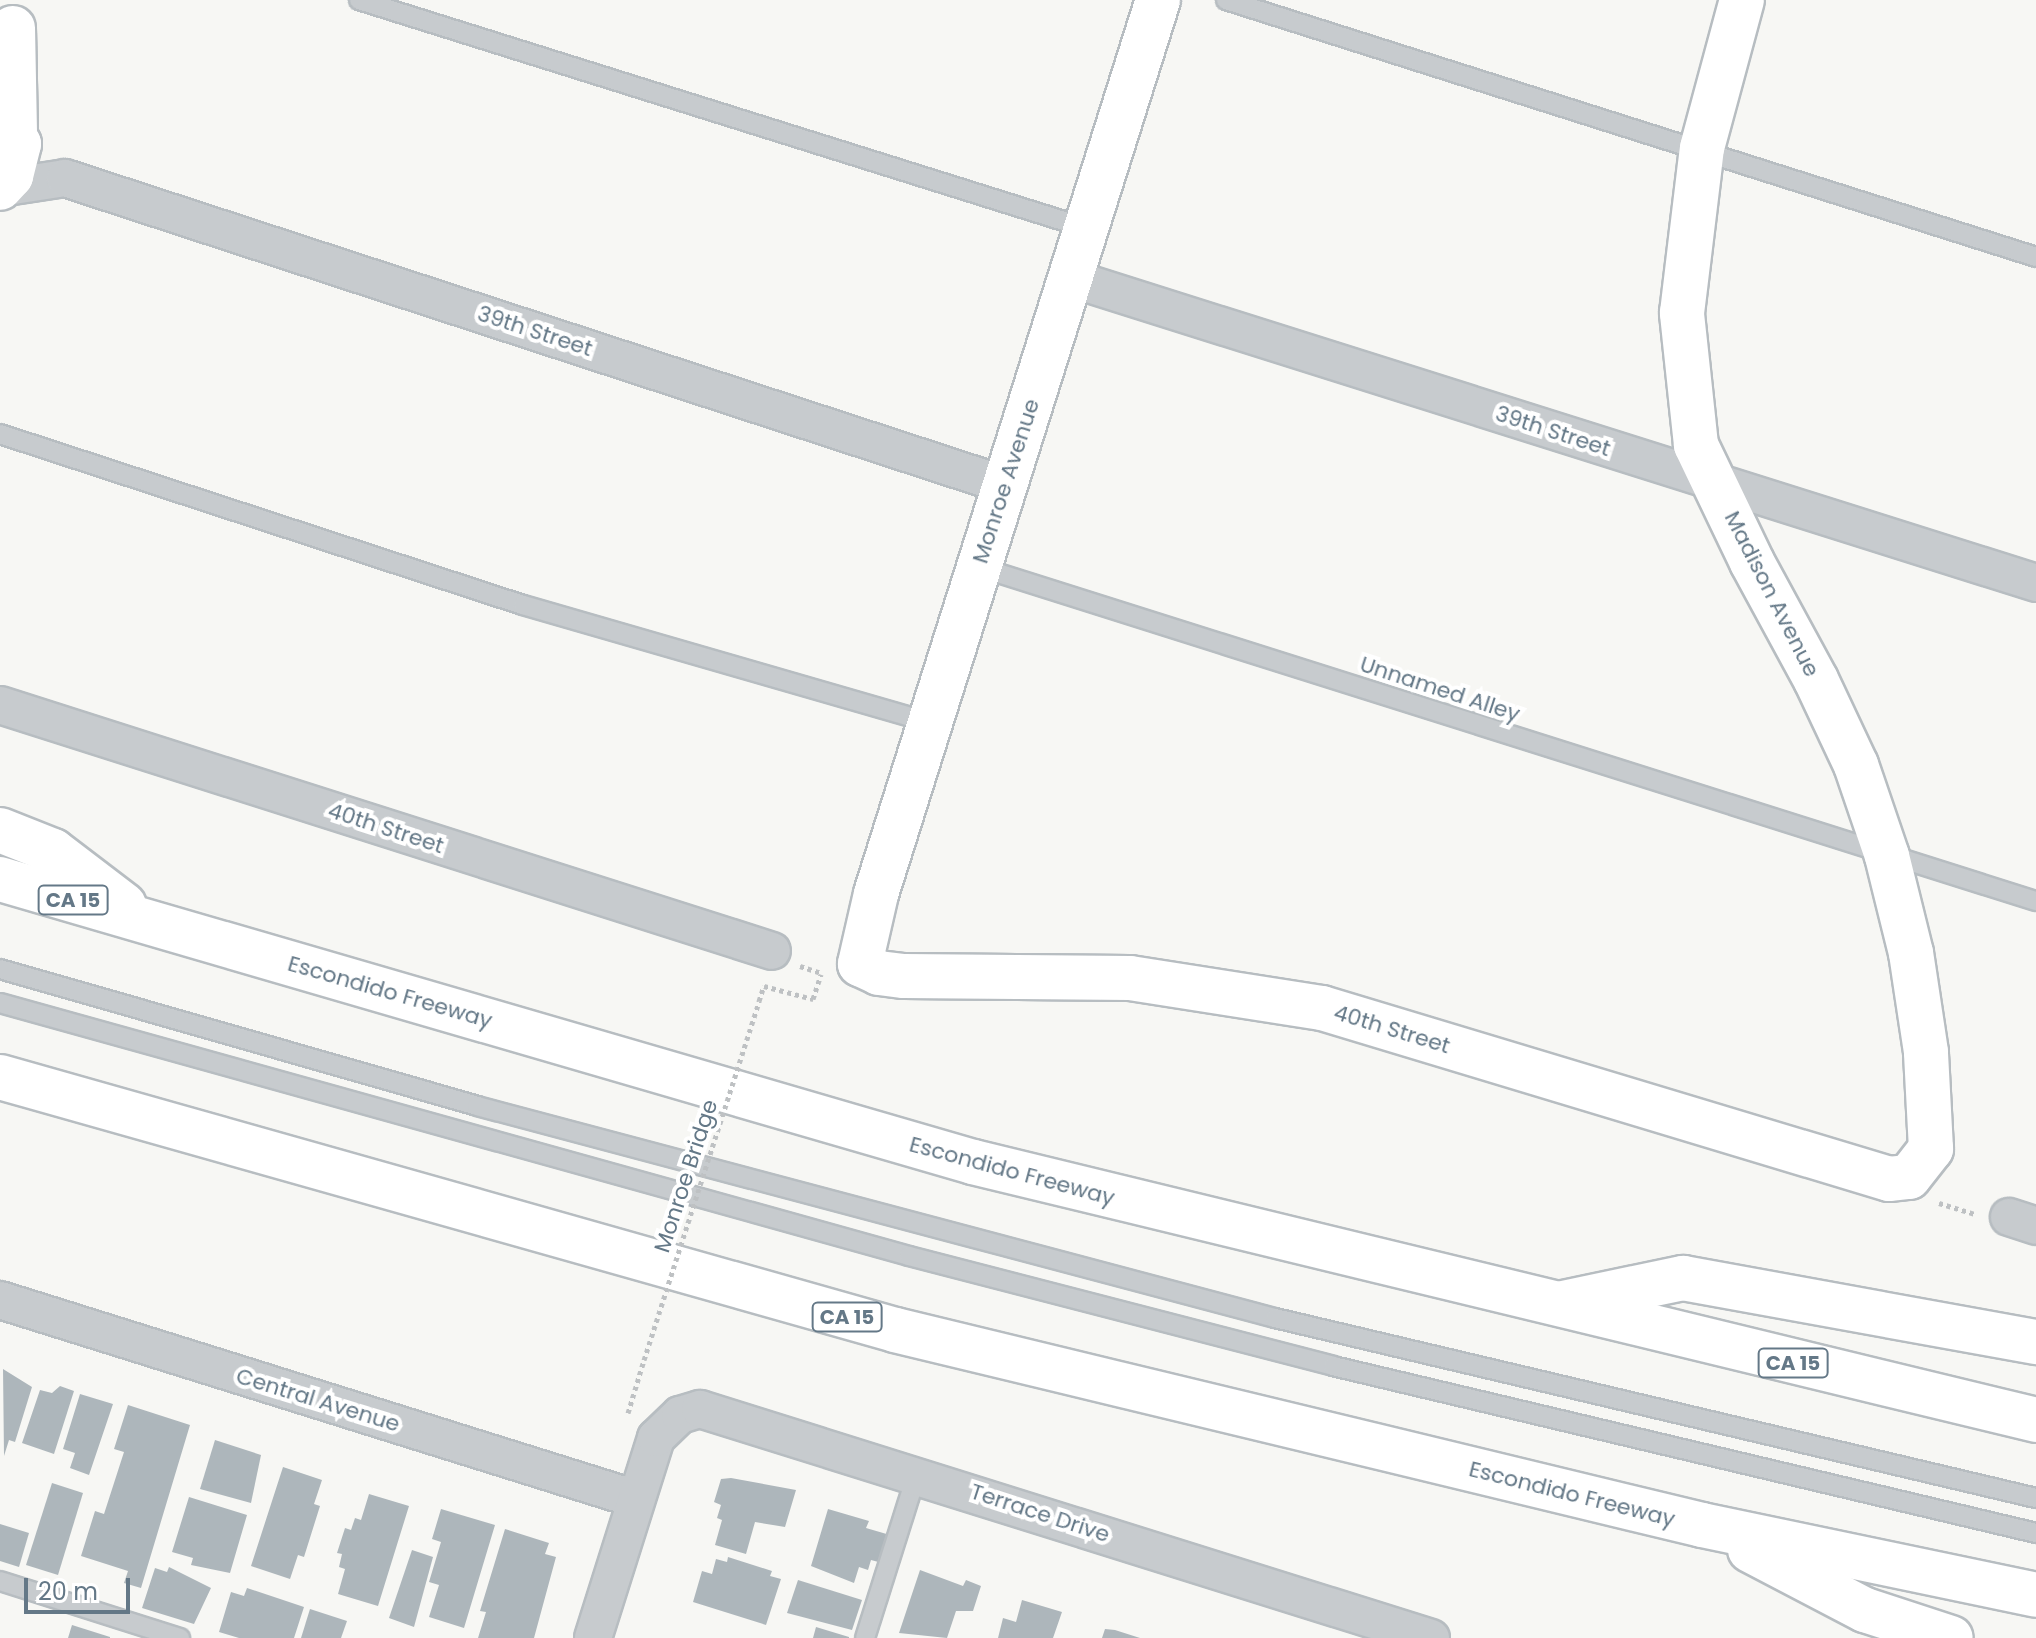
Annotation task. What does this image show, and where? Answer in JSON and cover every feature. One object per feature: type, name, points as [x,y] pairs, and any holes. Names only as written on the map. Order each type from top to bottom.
[{"type":"main road","name":"Monroe Avenue","points":[[840,968],[862,939],[1158,0]]},
{"type":"main road","name":"Madison Avenue","points":[[1742,0],[1702,148],[1682,313],[1696,445],[1856,765],[1887,856],[1911,953],[1926,1052],[1931,1149],[1909,1177]]},
{"type":"main road","points":[[0,188],[18,161],[8,121],[12,26]]},
{"type":"main road","points":[[0,830],[53,851],[145,921]]},
{"type":"main road","name":"Escondido Freeway","points":[[0,879],[973,1162],[1550,1306],[2036,1420]]},
{"type":"main road","name":"40th Street","points":[[840,968],[904,976],[1130,978],[1322,1008],[1889,1179],[1909,1177]]},
{"type":"main road","name":"Escondido Freeway","points":[[0,1077],[895,1330],[1702,1525],[2036,1595]]},
{"type":"main road","points":[[1550,1306],[1683,1278],[2036,1342]]},
{"type":"main road","points":[[1702,1525],[1865,1610],[1951,1638]]},
{"type":"street","name":"39th Street","points":[[8,121],[65,178]]},
{"type":"street","name":"39th Street","points":[[0,188],[65,178],[1005,485]]},
{"type":"street","name":"39th Street","points":[[1070,278],[2036,583]]},
{"type":"street","name":"40th Street","points":[[0,705],[772,951]]},
{"type":"street","name":"Central Avenue","points":[[0,1300],[636,1499]]},
{"type":"street","name":"Terrace Drive","points":[[636,1499],[656,1438],[680,1415],[700,1409],[917,1473],[1431,1638]]},
{"type":"street","points":[[593,1638],[636,1499]]},
{"type":"lane","points":[[359,0],[1086,228]]},
{"type":"lane","points":[[1226,0],[1702,148],[2036,257]]},
{"type":"lane","points":[[0,434],[523,605],[930,722]]},
{"type":"lane","name":"Unnamed Alley","points":[[979,567],[1887,856]]},
{"type":"lane","points":[[1887,856],[2036,901]]},
{"type":"lane","points":[[0,969],[477,1106],[1275,1318],[2036,1498]]},
{"type":"lane","points":[[0,1003],[909,1256],[1333,1366],[2036,1533]]},
{"type":"lane","points":[[865,1638],[917,1473]]},
{"type":"lane","points":[[0,1581],[180,1638]]},
{"type":"path","points":[[772,951],[785,962],[840,968]]},
{"type":"path","name":"Monroe Bridge","points":[[621,1428],[764,986],[813,999],[840,968]]},
{"type":"path","points":[[1909,1177],[1926,1199],[1984,1217],[2022,1222]]},
{"type":"building","points":[[3,1369],[32,1387],[15,1442],[9,1440],[4,1456]]},
{"type":"building","points":[[60,1386],[74,1391],[54,1454],[22,1443],[40,1390],[52,1393]]},
{"type":"building","points":[[80,1394],[113,1404],[89,1475],[70,1468],[75,1453],[63,1449]]},
{"type":"building","points":[[128,1405],[190,1425],[141,1588],[124,1583],[128,1571],[81,1556],[95,1511],[104,1514],[124,1452],[114,1449]]},
{"type":"building","points":[[215,1440],[261,1455],[251,1503],[200,1489]]},
{"type":"building","points":[[283,1467],[322,1480],[314,1504],[320,1506],[304,1557],[298,1555],[290,1579],[251,1566]]},
{"type":"building","points":[[731,1478],[796,1490],[785,1527],[755,1522],[746,1554],[715,1545],[722,1520],[717,1518],[721,1505],[714,1502],[721,1479]]},
{"type":"building","points":[[52,1483],[83,1493],[58,1575],[26,1565]]},
{"type":"building","points":[[369,1494],[409,1506],[378,1606],[338,1594],[345,1569],[339,1567],[342,1554],[337,1553],[345,1528],[351,1530],[355,1518],[361,1520]]},
{"type":"building","points":[[189,1497],[247,1515],[230,1573],[191,1565],[193,1558],[172,1552]]},
{"type":"building","points":[[441,1509],[495,1525],[464,1628],[429,1617],[439,1585],[429,1582],[441,1542],[432,1539]]},
{"type":"building","points":[[828,1509],[869,1521],[866,1528],[890,1535],[882,1563],[871,1560],[868,1570],[859,1567],[854,1583],[811,1566]]},
{"type":"building","points":[[0,1524],[29,1533],[19,1567],[0,1561]]},
{"type":"building","points":[[505,1529],[549,1543],[545,1554],[556,1557],[534,1638],[478,1638],[486,1612],[480,1611]]},
{"type":"building","points":[[412,1550],[433,1557],[414,1627],[389,1618]]},
{"type":"building","points":[[728,1557],[772,1571],[770,1576],[781,1579],[766,1625],[693,1602],[702,1571],[712,1574],[716,1559],[727,1562]]},
{"type":"building","points":[[169,1567],[211,1588],[194,1624],[142,1608],[155,1568],[167,1572]]},
{"type":"building","points":[[920,1570],[963,1586],[966,1580],[981,1586],[973,1611],[956,1611],[947,1638],[899,1633]]},
{"type":"building","points":[[798,1580],[862,1600],[852,1630],[787,1613]]},
{"type":"building","points":[[247,1588],[304,1607],[294,1638],[239,1638],[219,1632],[231,1592],[244,1596]]},
{"type":"building","points":[[1022,1600],[1062,1612],[1053,1638],[998,1638],[1003,1618],[1016,1622]]},
{"type":"building","points":[[310,1609],[347,1621],[341,1638],[301,1638]]},
{"type":"building","points":[[72,1625],[110,1637],[110,1638],[68,1638]]},
{"type":"building","points":[[816,1627],[849,1637],[849,1638],[813,1638]]},
{"type":"building","points":[[1105,1629],[1115,1630],[1140,1638],[1102,1638]]}]
